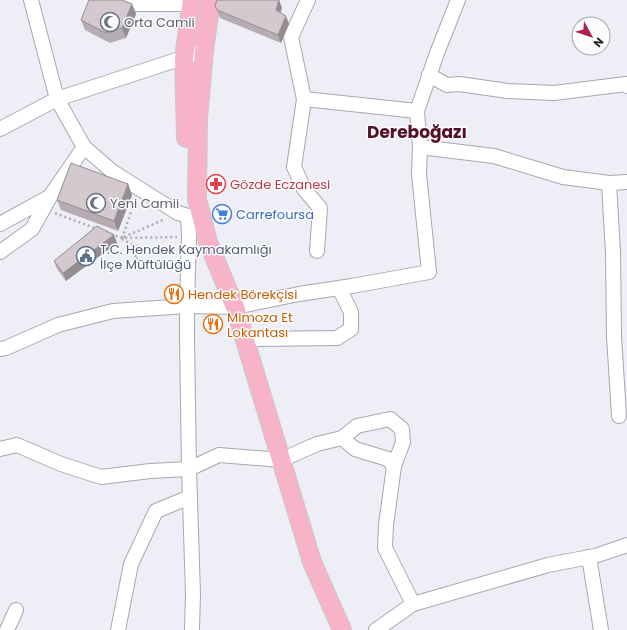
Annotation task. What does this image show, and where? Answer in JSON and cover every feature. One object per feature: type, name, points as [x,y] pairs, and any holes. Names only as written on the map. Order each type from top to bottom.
[{"type":"main road","points":[[211,0],[204,51],[198,119],[197,199],[208,242],[234,307],[312,562],[342,630]]},
{"type":"main road","points":[[192,2],[184,58],[183,214],[208,242]]},
{"type":"main road","points":[[183,214],[197,199]]},
{"type":"street","points":[[31,0],[57,99],[84,147],[113,172],[183,214],[189,237],[187,306],[189,469],[193,594],[192,630]]},
{"type":"street","points":[[103,0],[136,2],[192,2]]},
{"type":"street","points":[[308,0],[291,37],[304,99],[294,167],[304,189],[320,208],[316,251]]},
{"type":"street","points":[[0,349],[6,348],[58,325],[113,311],[187,306],[234,307],[299,294],[429,272],[419,174],[420,147],[417,111],[437,53],[458,0]]},
{"type":"street","points":[[0,129],[57,99],[204,51]]},
{"type":"street","points":[[429,75],[447,85],[459,84],[508,91],[547,93],[627,83]]},
{"type":"street","points":[[304,99],[417,111]]},
{"type":"street","points":[[0,252],[32,229],[51,195],[84,147]]},
{"type":"street","points":[[420,147],[494,156],[563,177],[609,183],[627,182]]},
{"type":"street","points":[[609,183],[613,253],[620,284],[614,336],[619,416]]},
{"type":"street","points":[[0,224],[51,195]]},
{"type":"street","points":[[244,339],[337,338],[351,328],[351,312],[339,288]]},
{"type":"street","points":[[0,449],[17,445],[61,464],[101,477],[189,469],[219,455],[281,460],[317,444],[342,438],[358,426],[390,419],[402,429],[404,442],[394,466],[384,548],[413,604]]},
{"type":"street","points":[[342,438],[355,449],[388,459],[394,466]]},
{"type":"street","points":[[118,630],[131,564],[156,511],[190,497]]},
{"type":"street","points":[[377,630],[413,604],[548,565],[596,556],[627,545]]},
{"type":"street","points":[[589,557],[601,630]]},
{"type":"street","points":[[7,630],[16,610]]},
{"type":"path","points":[[122,238],[140,189]]},
{"type":"path","points":[[43,208],[100,230]]},
{"type":"path","points":[[122,238],[183,214]]},
{"type":"path","points":[[108,233],[122,238],[137,247],[135,259],[140,259],[136,267]]},
{"type":"path","points":[[122,238],[189,237]]},
{"type":"building","name":"Orta Camii","points":[[89,0],[122,0],[132,4],[122,28],[106,33],[81,20]]},
{"type":"building","points":[[217,0],[279,0],[276,10],[286,16],[278,35],[217,10],[215,6]]},
{"type":"building","name":"Yeni Camii","points":[[71,163],[128,184],[114,221],[57,200]]},
{"type":"building","points":[[97,226],[114,235],[63,273],[54,261]]},
{"type":"place","name":"Orta Camii","points":[[110,22]]},
{"type":"place","name":"Gözde Eczanesi","points":[[216,184]]},
{"type":"place","name":"Yeni Camii","points":[[96,203]]},
{"type":"place","name":"Carrefoursa","points":[[222,214]]},
{"type":"place","name":"T.C. Hendek Kaymakamlığı İlçe Müftülüğü","points":[[86,256]]},
{"type":"place","name":"Hendek Börekçisi","points":[[174,294]]},
{"type":"place","name":"Mimoza Et Lokantası","points":[[213,324]]},
{"type":"district","name":"Dereboğazı","points":[[417,132]]}]
